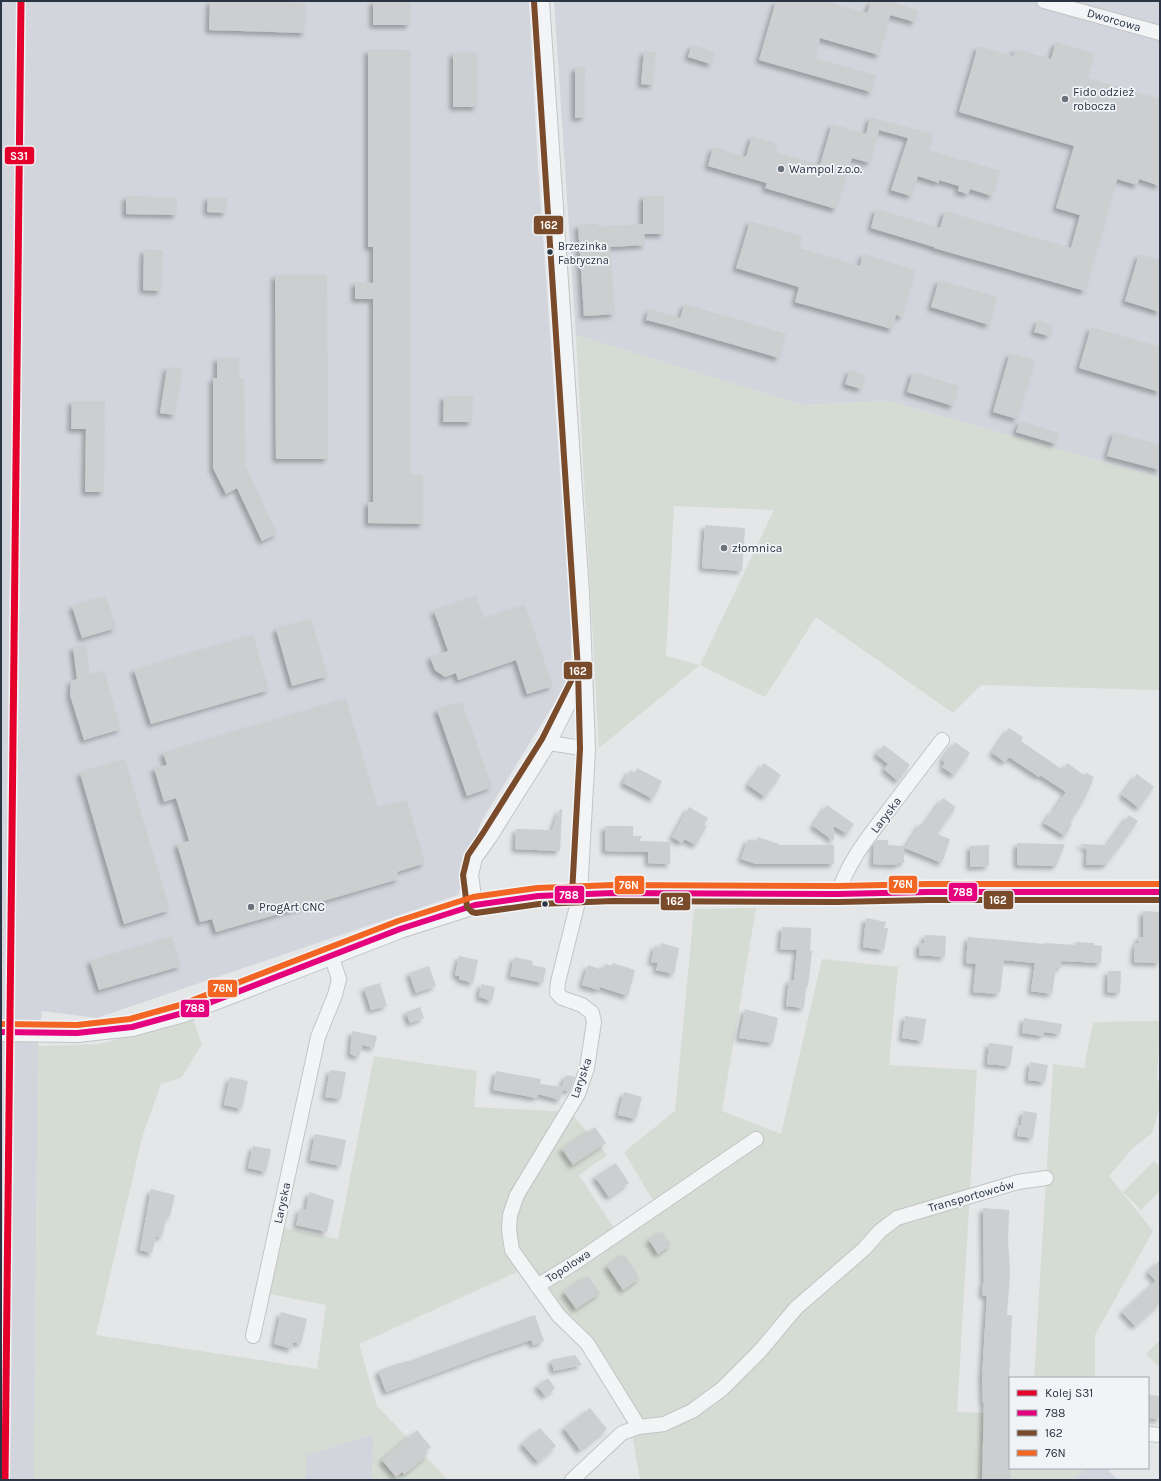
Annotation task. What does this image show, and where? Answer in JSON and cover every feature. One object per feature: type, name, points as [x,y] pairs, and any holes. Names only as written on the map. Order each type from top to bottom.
[{"type":"street","points":[[542,1],[586,670],[588,749],[580,894]]},
{"type":"street","name":"Dworcowa","points":[[1044,1],[1160,33]]},
{"type":"street","points":[[475,905],[471,875],[475,858],[490,837],[549,743],[586,670]]},
{"type":"street","name":"Laryska","points":[[838,894],[842,880],[854,858],[942,740]]},
{"type":"street","points":[[549,743],[588,749]]},
{"type":"street","points":[[1,1032],[77,1033],[132,1026],[183,1013],[400,929],[475,905],[538,896],[580,894],[1160,892]]},
{"type":"street","name":"Laryska","points":[[537,1286],[512,1250],[508,1230],[510,1215],[518,1195],[578,1094],[587,1068],[594,1022],[592,1013],[582,1005],[562,998],[557,993],[558,982],[580,894]]},
{"type":"street","name":"Laryska","points":[[253,1336],[318,1037],[338,984],[339,979],[330,955]]},
{"type":"street","name":"Topolowa","points":[[639,1427],[587,1343],[559,1316],[537,1286],[573,1264],[756,1139]]},
{"type":"street","name":"Transportowców","points":[[639,1427],[664,1424],[692,1411],[722,1389],[760,1351],[796,1308],[864,1249],[880,1231],[897,1218],[1018,1182],[1046,1178]]},
{"type":"street","points":[[572,1480],[622,1433],[639,1427]]},
{"type":"street","points":[[1149,1434],[1160,1435]]},
{"type":"shaded area","points":[[1,1],[529,1],[538,168],[571,626],[571,676],[481,822],[458,895],[97,1018],[42,1011],[38,1046],[34,1480],[1,1480]]},
{"type":"shaded area","points":[[554,1],[1160,1],[1160,478],[888,401],[802,405],[576,335]]},
{"type":"shaded area","points":[[576,335],[802,405],[888,401],[1160,478],[1160,690],[981,685],[953,713],[816,617],[765,697],[700,665],[599,748]],"holes":[[[674,506],[774,510],[700,665],[666,656]]]},
{"type":"shaded area","points":[[756,908],[722,1111],[781,1134],[822,959],[898,967],[889,1065],[977,1070],[957,1412],[1009,1414],[1009,1469],[1084,1469],[1073,1480],[640,1480],[633,1439],[634,1429],[572,1321],[528,1267],[359,1344],[377,1406],[448,1480],[372,1480],[373,1434],[307,1455],[306,1480],[34,1480],[38,1046],[100,1044],[193,1019],[202,1044],[182,1077],[161,1084],[143,1134],[96,1335],[317,1369],[326,1305],[270,1294],[284,1228],[338,1239],[374,1056],[477,1071],[474,1107],[570,1112],[607,1155],[579,1175],[616,1231],[654,1202],[624,1152],[675,1111],[694,909]]},
{"type":"shaded area","points":[[1160,1021],[1157,1080],[1160,1083],[1160,1106],[1152,1133],[1132,1149],[1109,1176],[1153,1231],[1095,1335],[1095,1377],[1034,1377],[1053,1064],[1084,1068],[1093,1022]]},
{"type":"shaded area","points":[[1154,1161],[1160,1167],[1160,1191],[1141,1210],[1123,1192]]},
{"type":"shaded area","points":[[1160,1340],[1160,1368],[1146,1354]]},
{"type":"shaded area","points":[[374,1434],[372,1480],[306,1480],[306,1455]]},
{"type":"shaded area","points":[[1084,1469],[1107,1469],[1118,1480],[1073,1480]]},
{"type":"building","points":[[210,1],[290,1],[290,3],[306,3],[305,33],[209,30]]},
{"type":"building","points":[[373,1],[410,1],[410,25],[373,25]]},
{"type":"building","points":[[776,1],[824,1],[867,13],[871,1],[888,1],[918,10],[915,22],[890,15],[879,55],[820,38],[815,58],[876,75],[871,92],[759,60]]},
{"type":"building","points":[[1056,42],[1094,54],[1087,78],[1160,99],[1160,186],[1139,179],[1137,185],[1117,179],[1085,291],[934,248],[871,228],[876,209],[940,228],[945,211],[1071,248],[1080,215],[1056,208],[1074,146],[959,112],[978,46],[1013,56],[1015,49],[1051,59]]},
{"type":"building","points":[[692,45],[715,52],[711,64],[688,57]]},
{"type":"building","points":[[368,50],[410,50],[410,474],[423,475],[423,524],[368,523],[368,502],[373,502],[373,299],[355,299],[355,282],[373,283],[373,247],[368,247]]},
{"type":"building","points":[[644,51],[656,52],[653,85],[641,84]]},
{"type":"building","points":[[453,53],[477,53],[477,107],[453,107]]},
{"type":"building","points":[[575,67],[585,68],[585,117],[575,118]]},
{"type":"building","points":[[870,117],[933,134],[928,150],[1000,171],[992,196],[970,189],[968,194],[958,191],[959,186],[939,180],[939,183],[918,176],[911,196],[891,190],[908,138],[879,130],[870,163],[852,158],[836,209],[765,188],[767,183],[708,166],[713,147],[746,157],[752,136],[778,144],[776,152],[820,165],[832,124],[866,134]]},
{"type":"building","points":[[126,196],[177,198],[177,215],[126,214]]},
{"type":"building","points":[[643,196],[664,196],[664,234],[644,234],[645,245],[610,247],[615,314],[584,316],[578,225],[598,224],[599,227],[643,224]]},
{"type":"building","points":[[208,197],[227,198],[226,213],[207,212]]},
{"type":"building","points":[[750,221],[802,236],[799,248],[860,266],[863,254],[915,270],[902,317],[896,315],[892,329],[795,302],[799,287],[736,268]]},
{"type":"building","points":[[144,250],[163,250],[161,291],[143,290]]},
{"type":"building","points":[[1139,254],[1160,260],[1160,312],[1125,301]]},
{"type":"building","points":[[275,275],[327,275],[328,459],[276,459]]},
{"type":"building","points":[[939,280],[997,297],[989,325],[931,307]]},
{"type":"building","points":[[685,304],[786,334],[779,358],[646,320],[649,309],[680,318]]},
{"type":"building","points":[[1038,320],[1053,325],[1049,336],[1034,332]]},
{"type":"building","points":[[1091,327],[1160,347],[1160,392],[1079,368]]},
{"type":"building","points":[[1010,353],[1035,360],[1017,419],[993,412]]},
{"type":"building","points":[[217,358],[239,358],[239,378],[244,378],[245,465],[277,534],[262,541],[237,488],[226,494],[213,468],[213,378],[217,378]]},
{"type":"building","points":[[167,367],[182,369],[175,415],[160,413]]},
{"type":"building","points":[[850,370],[866,375],[861,389],[845,384]]},
{"type":"building","points":[[913,372],[959,386],[953,406],[907,392]]},
{"type":"building","points":[[444,396],[473,396],[472,422],[443,422]]},
{"type":"building","points":[[72,401],[105,401],[104,492],[85,492],[86,429],[71,429]]},
{"type":"building","points":[[1020,421],[1059,433],[1056,444],[1016,432]]},
{"type":"building","points":[[1114,432],[1160,445],[1160,470],[1107,456]]},
{"type":"building","name":"złomnica","points":[[705,525],[745,528],[742,571],[702,568]]},
{"type":"building","points":[[106,596],[116,628],[82,638],[72,606]]},
{"type":"building","points":[[476,596],[484,619],[525,605],[553,686],[527,694],[516,660],[458,680],[456,673],[445,677],[435,670],[430,657],[448,651],[434,611]]},
{"type":"building","points":[[311,619],[328,676],[292,686],[276,629]]},
{"type":"building","points":[[253,635],[269,690],[151,724],[134,670]]},
{"type":"building","points":[[86,645],[90,675],[104,671],[121,729],[84,740],[70,695],[71,681],[77,679],[73,647]]},
{"type":"building","points":[[346,699],[378,808],[407,800],[425,863],[397,872],[399,879],[216,932],[212,919],[200,922],[177,844],[189,841],[185,827],[176,798],[164,802],[154,768],[167,765],[163,753]]},
{"type":"building","points":[[462,702],[492,787],[467,796],[437,710]]},
{"type":"building","points":[[1009,728],[1023,737],[1021,741],[1063,770],[1067,763],[1084,775],[1086,773],[1094,777],[1086,796],[1070,823],[1072,824],[1065,836],[1044,823],[1066,792],[1040,775],[1039,777],[1009,757],[1005,762],[992,753]]},
{"type":"building","points":[[955,742],[970,753],[954,775],[942,767],[945,763],[942,760]]},
{"type":"building","points":[[884,745],[910,765],[898,781],[884,769],[888,764],[876,754]]},
{"type":"building","points":[[125,759],[170,910],[124,924],[80,773]]},
{"type":"building","points":[[764,763],[781,775],[765,797],[748,785]]},
{"type":"building","points":[[637,768],[662,781],[653,799],[623,783],[630,770],[635,773]]},
{"type":"building","points":[[1137,774],[1154,787],[1139,808],[1122,795]]},
{"type":"building","points":[[943,798],[956,807],[937,834],[950,839],[942,863],[905,848],[921,823],[924,825]]},
{"type":"building","points":[[827,805],[854,824],[847,834],[834,826],[834,841],[813,826]]},
{"type":"building","points":[[689,807],[708,818],[704,825],[707,826],[696,845],[684,839],[682,843],[672,837]]},
{"type":"building","points":[[560,809],[562,809],[560,851],[515,849],[516,829],[552,830]]},
{"type":"building","points":[[1129,815],[1138,821],[1106,865],[1086,865],[1087,849],[1080,844],[1107,845]]},
{"type":"building","points":[[605,826],[633,826],[633,836],[642,836],[639,841],[670,842],[670,864],[648,863],[648,852],[605,851]]},
{"type":"building","points":[[758,837],[779,844],[778,845],[834,845],[834,864],[756,864],[741,859],[748,839],[756,841]]},
{"type":"building","points":[[877,840],[888,840],[888,845],[904,846],[904,863],[898,863],[898,865],[873,864],[874,844]]},
{"type":"building","points":[[1017,843],[1065,844],[1056,866],[1017,865]]},
{"type":"building","points":[[989,845],[989,866],[970,867],[970,846]]},
{"type":"building","points":[[1143,911],[1160,912],[1160,963],[1134,962],[1135,943],[1138,944],[1138,937],[1143,937]]},
{"type":"building","points":[[866,918],[886,922],[884,928],[888,928],[884,950],[863,947]]},
{"type":"building","points":[[782,927],[811,928],[810,951],[812,951],[804,1008],[786,1006],[789,980],[794,980],[797,950],[780,949]]},
{"type":"building","points":[[925,935],[946,936],[945,957],[919,955],[919,943],[924,943]]},
{"type":"building","points":[[172,937],[181,966],[99,990],[90,961]]},
{"type":"building","points":[[968,937],[1045,944],[1075,945],[1076,942],[1094,943],[1094,945],[1102,946],[1101,963],[1061,962],[1061,968],[1056,968],[1052,994],[1031,991],[1035,963],[1004,960],[1000,993],[973,992],[976,964],[966,963]]},
{"type":"building","points":[[661,943],[679,948],[674,974],[656,970],[658,963],[651,962],[655,945],[660,948]]},
{"type":"building","points":[[459,956],[478,960],[473,983],[459,979],[460,976],[455,975]]},
{"type":"building","points":[[514,957],[533,961],[532,965],[546,968],[543,983],[510,976]]},
{"type":"building","points":[[613,963],[635,970],[628,996],[600,987],[599,990],[582,985],[588,965],[603,970],[605,964],[612,966]]},
{"type":"building","points":[[429,966],[436,986],[416,993],[409,973]]},
{"type":"building","points":[[1108,971],[1121,971],[1120,993],[1107,992]]},
{"type":"building","points":[[380,983],[387,1006],[371,1010],[364,988]]},
{"type":"building","points":[[481,984],[495,987],[492,1001],[479,997]]},
{"type":"building","points":[[420,1007],[424,1018],[410,1023],[406,1012]]},
{"type":"building","points":[[745,1009],[778,1018],[773,1043],[739,1038]]},
{"type":"building","points":[[905,1016],[926,1019],[923,1041],[902,1038]]},
{"type":"building","points":[[1024,1018],[1062,1024],[1060,1034],[1044,1032],[1043,1036],[1022,1033]]},
{"type":"building","points":[[352,1031],[377,1036],[374,1048],[362,1045],[359,1057],[350,1054]]},
{"type":"building","points":[[989,1043],[1013,1046],[1010,1066],[987,1064]]},
{"type":"building","points":[[1030,1062],[1048,1065],[1045,1082],[1028,1080]]},
{"type":"building","points":[[330,1070],[346,1072],[341,1099],[325,1097]]},
{"type":"building","points":[[496,1071],[541,1079],[540,1084],[562,1087],[566,1075],[575,1077],[570,1091],[563,1090],[560,1100],[538,1094],[537,1098],[493,1090]]},
{"type":"building","points":[[230,1077],[248,1081],[242,1109],[224,1105]]},
{"type":"building","points":[[624,1092],[642,1097],[636,1119],[618,1115]]},
{"type":"building","points":[[1023,1111],[1037,1113],[1033,1138],[1017,1136],[1019,1125],[1021,1125]]},
{"type":"building","points":[[595,1127],[606,1143],[573,1165],[562,1149]]},
{"type":"building","points":[[315,1134],[346,1140],[341,1166],[310,1160]]},
{"type":"building","points":[[253,1146],[271,1149],[266,1172],[248,1168]]},
{"type":"building","points":[[616,1163],[629,1183],[609,1197],[595,1177]]},
{"type":"building","points":[[151,1189],[175,1195],[170,1216],[166,1219],[162,1237],[156,1236],[152,1253],[140,1250]]},
{"type":"building","points":[[309,1192],[334,1200],[327,1232],[296,1225],[300,1208],[306,1210]]},
{"type":"building","points":[[983,1208],[1009,1210],[1008,1240],[1010,1273],[1007,1315],[1012,1315],[1009,1377],[1010,1480],[982,1480],[984,1403],[982,1377],[987,1296],[982,1295],[984,1283]]},
{"type":"building","points":[[662,1231],[671,1245],[658,1254],[649,1240]]},
{"type":"building","points":[[624,1254],[640,1278],[623,1290],[607,1266]]},
{"type":"building","points":[[1160,1260],[1160,1303],[1135,1326],[1122,1312],[1156,1281],[1148,1272]]},
{"type":"building","points":[[588,1276],[600,1293],[576,1309],[564,1292]]},
{"type":"building","points":[[281,1312],[307,1319],[301,1344],[293,1342],[292,1349],[274,1344]]},
{"type":"building","points":[[535,1315],[544,1341],[533,1345],[531,1340],[386,1392],[378,1371]]},
{"type":"building","points":[[575,1355],[582,1365],[554,1371],[551,1360]]},
{"type":"building","points":[[548,1378],[555,1388],[545,1396],[537,1386]]},
{"type":"building","points":[[1149,1395],[1160,1396],[1160,1419],[1149,1418]]},
{"type":"building","points":[[590,1408],[607,1429],[580,1450],[564,1428]]},
{"type":"building","points":[[540,1428],[556,1446],[538,1462],[522,1444]]},
{"type":"building","points":[[417,1430],[431,1447],[425,1452],[428,1454],[410,1470],[404,1474],[402,1472],[396,1477],[382,1460]]},
{"type":"rail line","name":"S31","points":[[5,1480],[21,1]]},
{"type":"transit line","name":"162","points":[[534,2],[578,669],[580,749],[572,894]]},
{"type":"transit line","name":"162","points":[[579,665],[542,739],[468,855],[463,875],[467,907],[472,912],[476,913],[539,904],[613,901],[838,902],[928,900],[1160,900]]},
{"type":"transit line","name":"76N","points":[[1,1024],[77,1025],[130,1019],[180,1005],[398,921],[473,897],[537,888],[613,885],[838,886],[928,884],[1160,884]]},
{"type":"transit line","name":"788","points":[[1,1032],[77,1033],[132,1027],[183,1013],[400,929],[475,905],[538,896],[613,893],[838,894],[928,892],[1160,892]]},
{"type":"place","name":"Fido odzież robocza","points":[[1065,99]]},
{"type":"place","name":"Wampol z.o.o.","points":[[781,169]]},
{"type":"place","name":"Brzezinka Fabryczna","points":[[550,252]]},
{"type":"place","name":"złomnica","points":[[724,548]]},
{"type":"place","name":"ProgArt CNC","points":[[251,907]]}]
